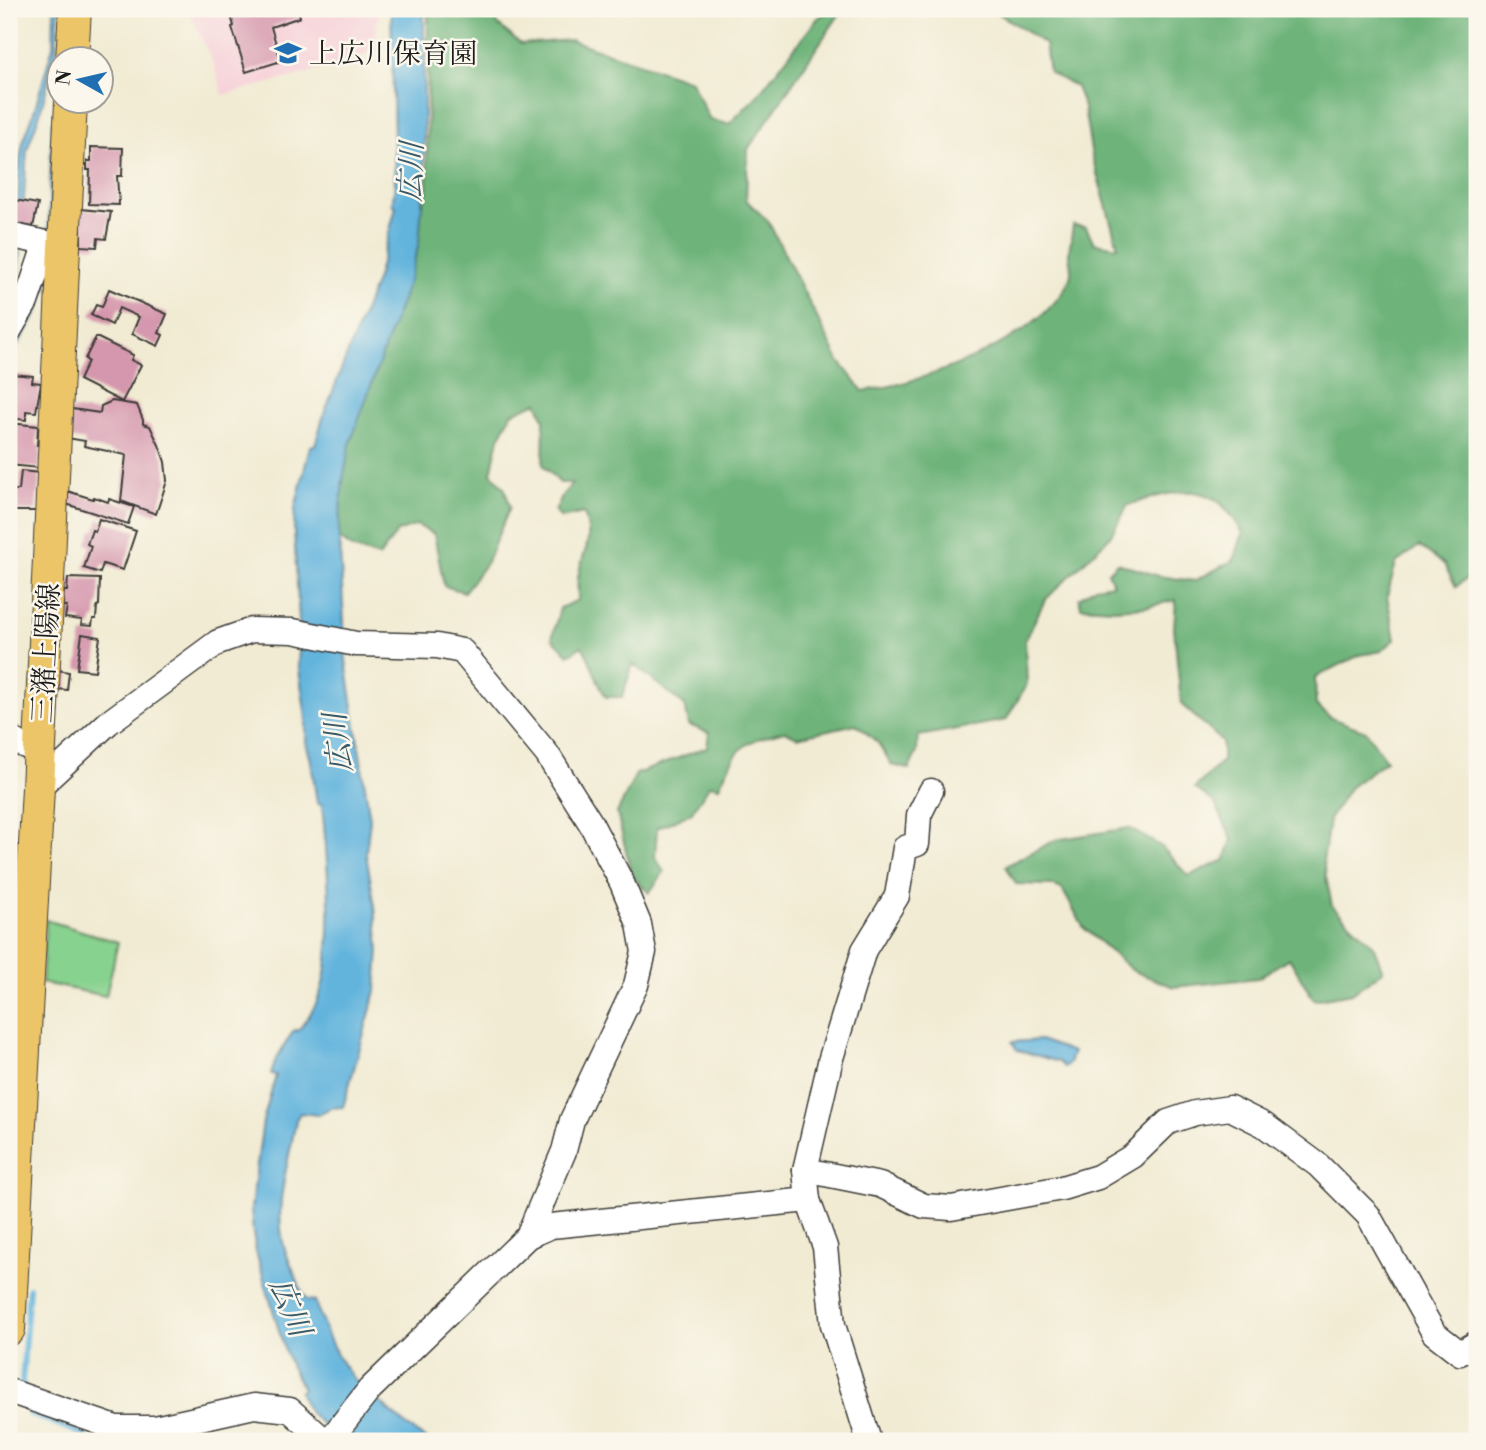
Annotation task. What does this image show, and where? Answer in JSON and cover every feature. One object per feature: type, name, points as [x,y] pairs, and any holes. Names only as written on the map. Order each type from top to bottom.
[{"type":"main road","points":[[73,46],[75,9]]},
{"type":"main road","name":"三潴上陽線","points":[[9,1329],[17,1028],[40,752],[36,241],[67,116]]},
{"type":"street","points":[[14,322],[26,302],[36,241]]},
{"type":"street","points":[[38,788],[108,723],[218,642],[252,630],[293,631],[356,644],[437,646],[462,651],[547,754],[590,822],[622,883],[639,923],[644,952],[636,985],[572,1120],[564,1151],[528,1236]]},
{"type":"street","points":[[9,739],[40,752]]},
{"type":"street","points":[[869,1441],[833,1325],[825,1247],[808,1200],[805,1170],[831,1058],[864,950],[897,895],[905,848],[917,844],[919,816],[930,791]]},
{"type":"street","points":[[805,1170],[880,1185],[924,1206],[951,1208],[1062,1188],[1098,1177],[1133,1156],[1168,1122],[1195,1113],[1230,1108],[1264,1125],[1318,1165],[1368,1215],[1434,1333],[1460,1353],[1477,1343]]},
{"type":"street","points":[[20,1395],[116,1428],[155,1428],[254,1406],[290,1409],[329,1440],[370,1389],[528,1236],[551,1226],[808,1200]]},
{"type":"shaded area","name":"上広川保育園","points":[[188,9],[379,9],[374,46],[358,60],[223,95],[214,65]]},
{"type":"green space","points":[[428,9],[493,9],[497,24],[521,44],[571,40],[691,81],[710,120],[729,124],[756,97],[818,18],[832,9],[843,9],[748,149],[746,200],[768,221],[839,361],[863,391],[918,379],[949,368],[1010,338],[1036,320],[1057,300],[1070,278],[1069,252],[1073,225],[1086,227],[1094,243],[1118,247],[1092,156],[1084,108],[1076,87],[1049,72],[1045,44],[992,9],[1477,9],[1477,570],[1456,587],[1444,564],[1419,546],[1396,563],[1387,596],[1395,639],[1382,651],[1360,655],[1315,677],[1316,705],[1331,718],[1366,731],[1386,760],[1349,788],[1329,820],[1323,862],[1332,906],[1373,945],[1383,971],[1352,993],[1314,1000],[1289,958],[1258,978],[1174,987],[1133,971],[1084,928],[1062,889],[1051,885],[1016,884],[1006,866],[1055,840],[1129,828],[1162,847],[1188,876],[1225,860],[1232,839],[1215,803],[1195,788],[1222,761],[1222,741],[1181,704],[1174,628],[1176,600],[1145,607],[1114,609],[1081,607],[1079,598],[1095,587],[1113,584],[1108,572],[1117,563],[1159,576],[1194,581],[1234,560],[1243,533],[1217,500],[1193,492],[1167,494],[1128,505],[1109,538],[1045,600],[1025,640],[1027,684],[1006,720],[918,736],[917,752],[909,769],[892,765],[878,743],[856,724],[797,737],[785,731],[759,739],[737,754],[719,787],[710,785],[691,813],[657,828],[655,857],[664,872],[649,893],[632,876],[617,813],[636,774],[707,747],[709,733],[689,725],[685,706],[633,664],[622,697],[606,697],[582,646],[569,655],[552,638],[560,608],[578,600],[578,578],[588,533],[584,513],[561,518],[555,511],[572,483],[560,483],[543,465],[544,419],[537,402],[512,413],[499,438],[491,473],[505,489],[510,507],[487,562],[464,592],[444,586],[434,534],[417,525],[397,532],[379,557],[352,548],[328,530],[375,330],[404,272],[427,191]]},
{"type":"green space","points":[[46,920],[118,942],[106,996],[42,983]]},
{"type":"water","points":[[54,9],[59,9],[56,46],[53,46]]},
{"type":"water","name":"広川","points":[[391,9],[424,9],[424,176],[419,243],[409,280],[350,444],[343,480],[339,528],[346,661],[370,819],[366,854],[379,950],[376,991],[343,1107],[330,1108],[318,1115],[300,1113],[296,1120],[280,1211],[284,1247],[300,1287],[307,1300],[315,1301],[345,1368],[387,1409],[429,1441],[340,1441],[309,1412],[299,1392],[303,1389],[284,1348],[256,1252],[251,1208],[263,1121],[276,1075],[271,1074],[276,1059],[294,1030],[298,1031],[316,1003],[324,980],[327,957],[329,904],[322,805],[317,803],[306,742],[306,718],[298,663],[300,640],[295,509],[310,446],[315,445],[324,414],[377,278],[396,207],[392,204],[395,186]]},
{"type":"water","points":[[46,70],[46,90],[27,150],[18,294],[47,262],[52,122],[58,122],[53,271],[36,315],[9,365],[9,345],[15,334],[13,302],[20,159]]},
{"type":"water","points":[[1040,1040],[1073,1052],[1069,1063],[1064,1067],[1059,1062],[1017,1050],[1012,1042]]},
{"type":"building","points":[[229,9],[298,9],[300,17],[271,27],[281,61],[246,72]]},
{"type":"building","points":[[91,147],[123,148],[122,176],[117,176],[119,205],[89,204],[90,170],[87,170],[87,161],[91,161]]},
{"type":"building","points":[[9,199],[38,204],[33,227],[9,222]]},
{"type":"building","points":[[81,209],[111,212],[106,239],[98,238],[97,247],[81,246]]},
{"type":"building","points":[[109,289],[167,314],[159,333],[163,335],[158,346],[132,334],[139,317],[119,308],[112,325],[91,315],[96,305],[102,307]]},
{"type":"building","points":[[96,337],[133,355],[131,360],[141,365],[122,402],[79,380],[88,361],[85,359]]},
{"type":"building","points":[[11,374],[33,376],[32,382],[41,383],[36,412],[26,411],[26,420],[9,418]]},
{"type":"building","points":[[112,401],[137,405],[143,424],[150,426],[159,445],[165,462],[167,481],[156,514],[121,501],[126,455],[84,446],[85,441],[67,438],[72,409],[100,413],[101,406]]},
{"type":"building","points":[[9,423],[38,426],[37,445],[41,445],[39,468],[9,465]]},
{"type":"building","points":[[21,471],[40,473],[36,511],[9,511],[9,490],[19,490]]},
{"type":"building","points":[[67,491],[134,507],[128,524],[63,503]]},
{"type":"building","points":[[99,519],[136,531],[123,570],[103,564],[100,573],[84,568],[91,546],[87,544]]},
{"type":"building","points":[[68,578],[100,579],[99,605],[92,626],[81,625],[82,620],[65,618],[67,606],[63,606],[64,591],[67,591]]},
{"type":"building","points":[[82,634],[100,637],[95,671],[77,669]]},
{"type":"building","points":[[58,670],[69,672],[67,690],[56,689]]},
{"type":"building","points":[[9,854],[16,854],[14,892],[9,892]]},
{"type":"building","points":[[9,954],[19,955],[12,1017],[9,1017]]},
{"type":"waterway","points":[[25,1390],[22,1381],[29,1288]]},
{"type":"waterway","points":[[28,1404],[30,1414],[83,1434],[86,1441]]},
{"type":"place","name":"上広川保育園","points":[[288,53]]}]
